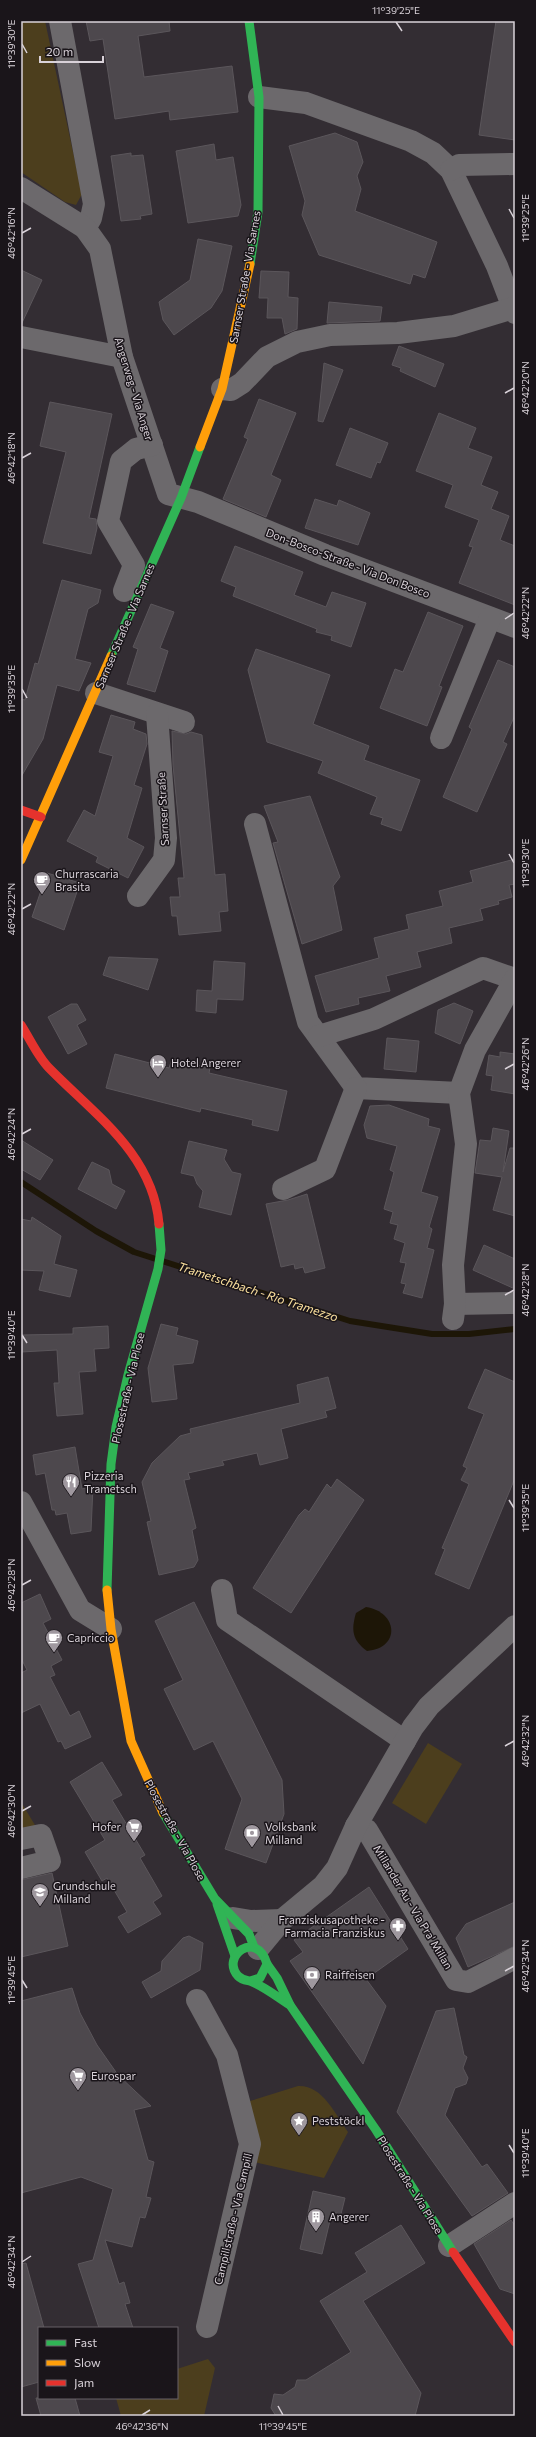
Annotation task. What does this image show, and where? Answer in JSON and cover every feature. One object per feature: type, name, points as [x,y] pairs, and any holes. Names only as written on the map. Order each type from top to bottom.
[{"type":"street","points":[[60,21],[94,204],[91,218],[85,228]]},
{"type":"street","name":"Sarnser Straße - Via Sarnes","points":[[21,860],[181,498],[222,389],[247,274],[258,212],[259,97],[249,21]]},
{"type":"street","points":[[222,389],[231,390],[242,383],[268,357],[297,342],[330,335],[398,333],[454,326],[514,311],[497,266],[451,170],[432,153],[411,141],[306,103],[259,97]]},
{"type":"street","points":[[451,170],[459,165],[515,164]]},
{"type":"street","name":"Angerweg - Via Anger","points":[[21,188],[85,228],[100,249],[122,357],[168,494],[181,498]]},
{"type":"street","points":[[21,337],[122,357]]},
{"type":"street","points":[[124,591],[134,565],[108,521],[121,461],[136,449],[152,445]]},
{"type":"street","name":"Don-Bosco-Straße - Via Don Bosco","points":[[181,498],[198,502],[325,555],[515,627]]},
{"type":"street","points":[[441,738],[490,618]]},
{"type":"street","points":[[96,693],[184,722]]},
{"type":"street","name":"Sarnser Straße","points":[[138,896],[164,860],[166,838],[157,714]]},
{"type":"street","points":[[21,810],[41,817]]},
{"type":"street","points":[[255,824],[308,1022],[356,1088]]},
{"type":"street","points":[[318,1036],[374,1018],[483,968],[515,979],[475,1050],[459,1093],[466,1144],[452,1265],[454,1312],[515,1303]]},
{"type":"street","name":"Plosestraße - Via Plose","points":[[21,1025],[48,1067],[115,1131],[138,1160],[152,1191],[158,1214],[161,1250],[158,1269],[128,1375],[116,1427],[111,1464],[107,1593],[111,1629],[132,1741],[141,1767],[161,1810],[215,1899],[235,1956],[233,1965],[236,1973],[239,1977],[250,1981],[290,2005]]},
{"type":"street","points":[[356,1088],[459,1093]]},
{"type":"street","points":[[283,1189],[325,1169],[356,1088]]},
{"type":"street","points":[[21,1502],[80,1610],[111,1629]]},
{"type":"street","points":[[222,1590],[227,1620],[405,1741]]},
{"type":"street","points":[[260,1954],[282,1920],[323,1886],[337,1868],[356,1826],[405,1741],[428,1706],[515,1626]]},
{"type":"street","name":"Millander Au - Via Pra' Millan","points":[[356,1826],[367,1830],[456,1980],[468,1982],[515,1958]]},
{"type":"street","points":[[21,1839],[41,1835],[50,1847],[50,1861],[21,1868]]},
{"type":"street","points":[[21,1853],[50,1847]]},
{"type":"street","name":"Plosestraße - Via Plose","points":[[215,1899],[249,1934],[260,1954],[277,1978],[290,2005],[376,2130],[449,2246],[515,2342]]},
{"type":"street","points":[[233,1918],[251,1921],[282,1920]]},
{"type":"street","points":[[235,1956],[243,1948],[260,1954],[266,1969],[260,1978],[250,1981]]},
{"type":"street","name":"Campillstraße - Via Campill","points":[[196,2000],[227,2055],[250,2144],[207,2327]]},
{"type":"street","name":"Plosestraße - Via Plose","points":[[449,2246],[515,2203]]},
{"type":"shaded area","points":[[21,21],[45,21],[82,194],[76,205],[65,202],[21,172]]},
{"type":"shaded area","points":[[366,1607],[377,1610],[384,1616],[389,1622],[391,1630],[390,1637],[386,1644],[367,1651],[358,1643],[353,1630],[356,1613]]},
{"type":"shaded area","points":[[428,1743],[462,1764],[426,1824],[392,1803]]},
{"type":"shaded area","points":[[21,1802],[41,1835],[21,1839]]},
{"type":"shaded area","points":[[298,2086],[315,2090],[321,2095],[328,2102],[348,2132],[324,2178],[254,2162],[250,2101]]},
{"type":"shaded area","points":[[208,2359],[215,2368],[204,2416],[121,2416],[116,2399],[178,2399],[178,2369]]},
{"type":"building","points":[[86,21],[169,21],[170,31],[138,36],[144,77],[232,66],[238,112],[170,120],[169,111],[115,119],[103,39],[90,41]]},
{"type":"building","points":[[496,21],[515,21],[515,140],[479,135]]},
{"type":"building","points":[[335,133],[357,142],[363,162],[357,176],[361,189],[355,211],[437,242],[425,278],[413,274],[410,284],[319,255],[302,215],[305,201],[289,146]]},
{"type":"building","points":[[214,144],[216,160],[233,157],[241,205],[238,216],[188,223],[176,151]]},
{"type":"building","points":[[131,153],[131,156],[143,155],[152,214],[140,216],[141,219],[121,221],[111,156]]},
{"type":"building","points":[[198,239],[232,246],[222,291],[211,308],[174,335],[163,320],[159,302],[190,280]]},
{"type":"building","points":[[21,270],[42,280],[21,325]]},
{"type":"building","points":[[261,271],[289,272],[288,297],[298,298],[297,329],[285,334],[282,318],[267,318],[268,298],[259,298]]},
{"type":"building","points":[[329,302],[382,307],[380,321],[327,323]]},
{"type":"building","points":[[399,346],[444,364],[435,387],[400,371],[401,368],[392,365]]},
{"type":"building","points":[[324,363],[343,370],[323,422],[318,421]]},
{"type":"building","points":[[259,399],[296,413],[271,475],[281,480],[266,517],[223,499],[248,439],[244,437]]},
{"type":"building","points":[[50,402],[112,414],[89,518],[96,519],[97,528],[91,554],[43,543],[66,452],[40,446]]},
{"type":"building","points":[[439,413],[476,428],[468,448],[492,457],[481,485],[498,492],[491,509],[509,516],[500,540],[515,546],[515,605],[459,583],[473,547],[469,546],[479,520],[445,507],[453,485],[416,471]]},
{"type":"building","points":[[350,428],[388,443],[380,463],[377,462],[371,478],[336,465]]},
{"type":"building","points":[[315,499],[337,506],[339,500],[370,513],[358,545],[305,528]]},
{"type":"building","points":[[235,546],[303,572],[294,595],[326,607],[332,592],[366,603],[351,647],[331,640],[332,636],[316,632],[317,629],[233,596],[236,587],[221,581]]},
{"type":"building","points":[[62,580],[101,590],[98,603],[88,609],[75,659],[91,663],[79,691],[57,685],[43,739],[21,777],[21,699],[25,700],[35,663],[38,664]]},
{"type":"building","points":[[151,604],[174,612],[160,648],[168,651],[155,692],[127,684],[138,649],[133,647]]},
{"type":"building","points":[[428,612],[463,626],[439,686],[442,687],[427,726],[380,708],[395,669],[403,672]]},
{"type":"building","points":[[256,649],[330,675],[313,724],[369,746],[364,760],[420,780],[401,831],[381,824],[383,818],[370,814],[377,797],[318,773],[323,761],[267,742],[248,670]]},
{"type":"building","points":[[498,660],[515,667],[515,715],[503,742],[507,744],[477,812],[443,797],[472,729],[469,727]]},
{"type":"building","points":[[111,715],[135,722],[133,729],[146,734],[147,744],[134,785],[142,788],[127,838],[144,847],[128,878],[96,862],[98,857],[67,841],[84,810],[95,816],[113,756],[99,752]]},
{"type":"building","points":[[172,731],[186,734],[191,732],[202,735],[215,875],[225,874],[228,911],[219,912],[221,931],[179,935],[177,916],[172,916],[170,897],[180,897],[178,878],[184,878],[173,765]]},
{"type":"building","points":[[310,796],[340,877],[333,886],[342,930],[302,944],[273,843],[278,842],[264,806]]},
{"type":"building","points":[[515,859],[515,884],[509,885],[512,897],[498,901],[499,904],[480,909],[483,920],[449,928],[452,943],[417,952],[421,967],[386,976],[390,991],[358,998],[359,1004],[326,1012],[315,976],[379,958],[374,938],[409,929],[406,915],[443,906],[439,891],[473,882],[470,871]]},
{"type":"building","points":[[47,873],[80,883],[64,930],[32,917]]},
{"type":"building","points":[[109,957],[158,959],[148,990],[103,975]]},
{"type":"building","points":[[214,961],[245,963],[243,1000],[217,999],[216,1013],[196,1011],[197,990],[212,991]]},
{"type":"building","points":[[454,1003],[473,1011],[460,1044],[435,1033],[438,1010]]},
{"type":"building","points":[[71,1004],[77,1004],[86,1020],[77,1025],[87,1044],[68,1054],[48,1017]]},
{"type":"building","points":[[387,1038],[419,1041],[416,1072],[384,1069]]},
{"type":"building","points":[[500,1052],[515,1054],[515,1094],[491,1090],[493,1076],[486,1075],[489,1055],[500,1057]]},
{"type":"building","points":[[115,1054],[169,1068],[172,1059],[210,1068],[209,1073],[287,1091],[278,1131],[252,1125],[253,1120],[201,1108],[200,1112],[106,1088]]},
{"type":"building","points":[[389,1105],[429,1119],[428,1126],[440,1129],[421,1192],[438,1197],[429,1227],[432,1229],[427,1248],[434,1250],[422,1298],[403,1293],[406,1284],[401,1283],[406,1263],[400,1262],[405,1243],[394,1239],[398,1225],[390,1223],[393,1212],[384,1209],[394,1172],[390,1170],[397,1146],[367,1138],[364,1125],[370,1106]]},
{"type":"building","points":[[493,1128],[509,1131],[503,1172],[510,1148],[515,1148],[515,1216],[493,1210],[502,1177],[475,1173],[480,1140],[491,1141]]},
{"type":"building","points":[[21,1140],[53,1160],[40,1180],[21,1169]]},
{"type":"building","points":[[189,1141],[227,1150],[224,1159],[232,1172],[241,1174],[231,1215],[199,1207],[203,1191],[197,1184],[194,1176],[181,1173]]},
{"type":"building","points":[[92,1162],[109,1170],[112,1184],[125,1191],[116,1209],[78,1189]]},
{"type":"building","points":[[307,1194],[325,1268],[305,1273],[303,1267],[295,1269],[294,1264],[281,1267],[266,1204],[288,1200]]},
{"type":"building","points":[[32,1217],[61,1236],[54,1264],[77,1270],[70,1297],[39,1290],[44,1271],[21,1270],[21,1219],[31,1221]]},
{"type":"building","points":[[484,1245],[515,1259],[515,1289],[473,1270]]},
{"type":"building","points":[[161,1324],[178,1328],[176,1335],[198,1341],[193,1363],[173,1365],[177,1399],[152,1402],[148,1368]]},
{"type":"building","points":[[108,1326],[109,1348],[94,1349],[96,1371],[79,1372],[83,1414],[57,1416],[54,1383],[59,1383],[57,1350],[21,1352],[21,1335],[73,1334],[73,1328]]},
{"type":"building","points":[[485,1369],[515,1382],[515,1478],[469,1589],[435,1574],[445,1549],[442,1548],[469,1484],[461,1480],[467,1468],[463,1466],[484,1414],[468,1408]]},
{"type":"building","points":[[328,1377],[336,1408],[325,1411],[327,1417],[281,1429],[288,1458],[260,1465],[257,1453],[222,1461],[224,1465],[188,1473],[190,1479],[184,1480],[196,1528],[192,1530],[198,1560],[194,1567],[159,1575],[147,1522],[151,1521],[142,1482],[152,1463],[180,1436],[191,1433],[190,1429],[300,1403],[297,1385]]},
{"type":"building","name":"Pizzeria Trametsch","points":[[75,1447],[82,1489],[93,1486],[91,1531],[71,1534],[67,1513],[56,1515],[55,1510],[52,1510],[45,1473],[36,1475],[33,1455]]},
{"type":"building","points":[[337,1479],[364,1500],[291,1613],[253,1588],[299,1515],[305,1509],[309,1512],[327,1484],[331,1488]]},
{"type":"building","points":[[40,1594],[51,1619],[43,1623],[62,1660],[51,1666],[55,1675],[50,1677],[70,1716],[79,1711],[91,1737],[65,1749],[61,1741],[58,1742],[40,1704],[21,1713],[21,1673],[27,1670],[21,1658],[21,1603]]},
{"type":"building","points":[[194,1602],[282,1780],[284,1814],[266,1863],[225,1849],[242,1799],[213,1741],[194,1750],[164,1689],[183,1680],[155,1621]]},
{"type":"building","points":[[102,1762],[122,1795],[112,1800],[145,1855],[140,1858],[162,1896],[153,1902],[161,1914],[128,1933],[118,1917],[127,1912],[107,1878],[102,1881],[85,1852],[105,1840],[70,1782]]},
{"type":"building","name":"Grundschule Milland","points":[[52,1873],[68,1946],[21,1957],[21,1880]]},
{"type":"building","points":[[369,1887],[408,1949],[366,1979],[386,2006],[363,2064],[290,1961],[303,1952],[294,1940]]},
{"type":"building","points":[[515,1902],[515,1946],[468,1967],[456,1938],[466,1924]]},
{"type":"building","points":[[189,1936],[203,1943],[200,1970],[151,1998],[142,1982],[161,1971],[162,1961],[183,1938]]},
{"type":"building","points":[[72,1988],[80,2013],[97,2045],[118,2075],[151,2106],[134,2110],[148,2160],[154,2162],[146,2197],[151,2198],[145,2218],[140,2217],[132,2247],[105,2240],[119,2284],[124,2282],[130,2303],[125,2304],[133,2327],[99,2327],[78,2264],[93,2260],[113,2189],[81,2177],[21,2193],[21,2001]]},
{"type":"building","points":[[454,2008],[464,2055],[467,2057],[463,2068],[468,2078],[466,2084],[455,2088],[445,2115],[482,2167],[487,2164],[508,2193],[472,2216],[397,2112],[436,2011]]},
{"type":"building","name":"Angerer","points":[[313,2191],[345,2198],[341,2214],[332,2212],[322,2254],[300,2249]]},
{"type":"building","points":[[511,2220],[515,2226],[515,2294],[500,2289],[474,2244]]},
{"type":"building","points":[[401,2225],[425,2263],[363,2301],[421,2393],[415,2416],[276,2416],[271,2408],[274,2394],[283,2395],[295,2387],[297,2380],[306,2380],[351,2352],[320,2301],[367,2272],[355,2253]]},
{"type":"building","points":[[26,2263],[44,2327],[38,2327],[38,2382],[21,2387],[21,2264]]},
{"type":"building","points":[[36,2398],[75,2399],[80,2416],[41,2416]]},
{"type":"waterway","name":"Trametschbach - Rio Tramezzo","points":[[21,1182],[96,1231],[134,1252],[350,1321],[432,1334],[469,1334],[515,1329]]},
{"type":"traffic: fast","points":[[249,21],[259,97],[258,212],[250,264]]},
{"type":"traffic: fast","points":[[111,656],[181,498],[200,447]]},
{"type":"traffic: fast","points":[[107,1590],[111,1464],[116,1427],[128,1375],[158,1269],[161,1250],[159,1224]]},
{"type":"traffic: fast","points":[[163,1813],[215,1899],[249,1934],[254,1947]]},
{"type":"traffic: fast","points":[[217,1904],[235,1956]]},
{"type":"traffic: fast","points":[[250,1981],[260,1978],[267,1964],[262,1954],[256,1948],[249,1947],[242,1949],[237,1954],[234,1961],[234,1968],[238,1976],[260,1986],[290,2005]]},
{"type":"traffic: fast","points":[[267,1964],[277,1978],[290,2005],[376,2130],[453,2252]]},
{"type":"traffic: slow","points":[[200,447],[222,389],[250,264]]},
{"type":"traffic: slow","points":[[21,860],[111,656]]},
{"type":"traffic: slow","points":[[107,1590],[111,1629],[131,1741],[163,1813]]},
{"type":"traffic: jam","points":[[21,810],[41,817]]},
{"type":"traffic: jam","points":[[21,1025],[45,1064],[119,1137],[134,1156],[146,1177],[154,1199],[159,1224]]},
{"type":"traffic: jam","points":[[453,2252],[515,2342]]},
{"type":"place","name":"Churrascaria Brasita","points":[[42,895]]},
{"type":"place","name":"Hotel Angerer","points":[[158,1078]]},
{"type":"place","name":"Pizzeria Trametsch","points":[[71,1497]]},
{"type":"place","name":"Capriccio","points":[[54,1653]]},
{"type":"place","name":"Hofer","points":[[134,1842]]},
{"type":"place","name":"Volksbank Milland","points":[[252,1848]]},
{"type":"place","name":"Grundschule Milland","points":[[40,1907]]},
{"type":"place","name":"Franziskusapotheke - Farmacia Franziskus","points":[[398,1941]]},
{"type":"place","name":"Raiffeisen","points":[[312,1990]]},
{"type":"place","name":"Eurospar","points":[[78,2091]]},
{"type":"place","name":"Peststöckl","points":[[299,2136]]},
{"type":"place","name":"Angerer","points":[[316,2232]]}]
